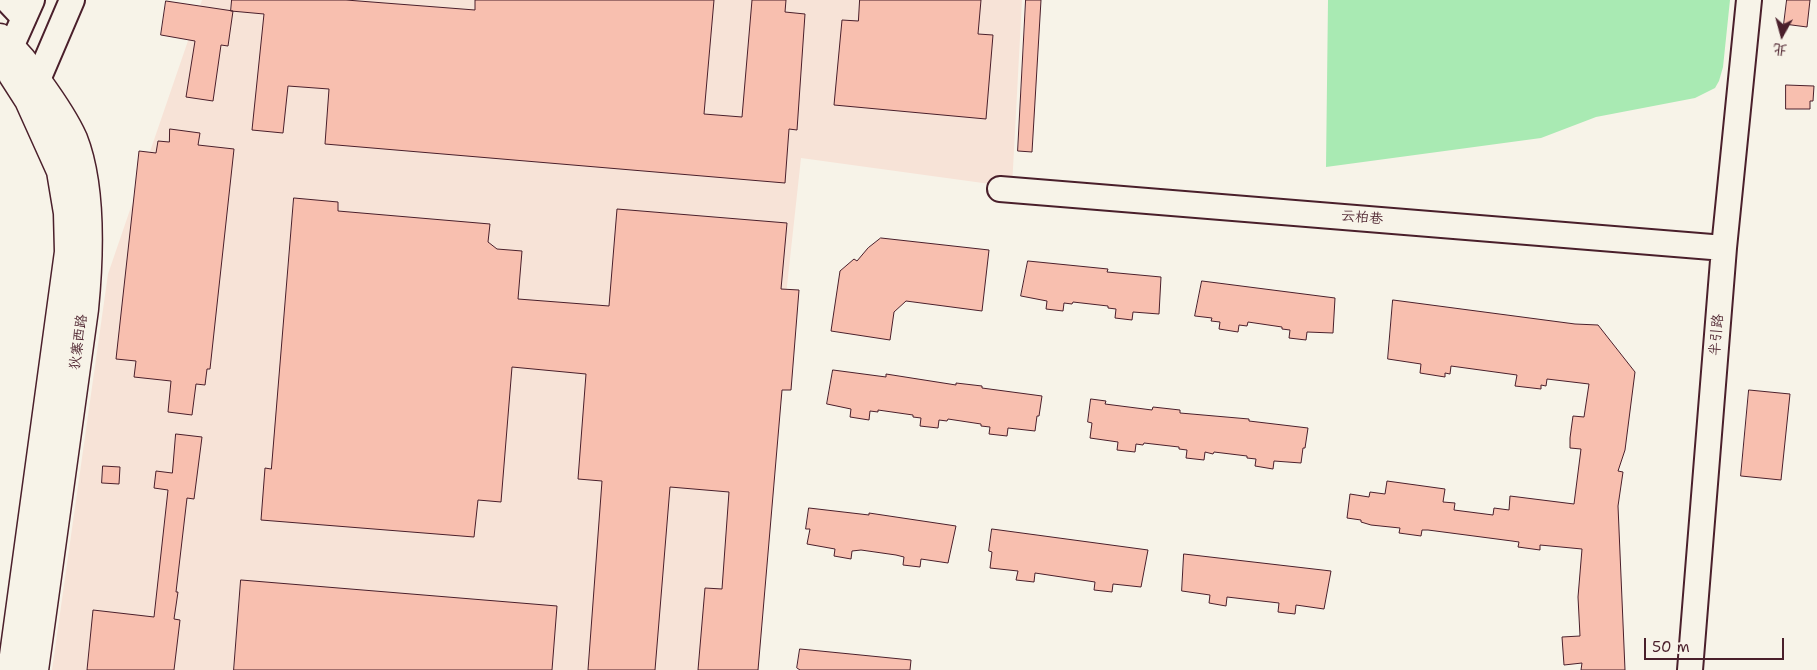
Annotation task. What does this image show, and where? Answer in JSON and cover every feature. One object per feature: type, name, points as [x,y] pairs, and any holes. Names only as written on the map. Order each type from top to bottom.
[{"type":"main road","name":"狄寨西路","points":[[4,53],[26,62],[33,91],[61,172],[68,213],[69,252],[12,670]]},
{"type":"main road","name":"狄寨西路","points":[[33,91],[59,111],[73,140],[81,169],[89,258],[34,670]]},
{"type":"street","points":[[0,8],[6,0],[28,9],[4,53]]},
{"type":"street","points":[[33,91],[72,0]]},
{"type":"street","name":"半引路","points":[[1690,670],[1724,248],[1749,0]]},
{"type":"street","name":"云柏巷","points":[[1000,189],[1724,248]]},
{"type":"shaded area","points":[[202,0],[1022,0],[1012,187],[801,158],[745,670],[52,670],[108,274]]},
{"type":"green space","points":[[1328,0],[1730,0],[1723,67],[1719,81],[1715,88],[1695,98],[1596,117],[1541,138],[1326,167]]},
{"type":"building","points":[[232,0],[346,0],[475,10],[475,0],[714,0],[704,114],[742,117],[752,0],[786,0],[785,12],[805,14],[797,130],[789,129],[785,183],[325,144],[329,89],[288,86],[283,133],[252,130],[264,14],[231,11]]},
{"type":"building","points":[[860,0],[981,0],[978,34],[993,35],[986,119],[834,105],[842,20],[858,21]]},
{"type":"building","points":[[1026,0],[1041,0],[1032,152],[1018,151]]},
{"type":"building","points":[[1787,0],[1810,0],[1807,27],[1784,24]]},
{"type":"building","points":[[166,1],[233,11],[228,46],[221,45],[213,101],[186,97],[195,41],[161,35]]},
{"type":"building","points":[[1786,85],[1814,86],[1813,101],[1810,101],[1810,109],[1786,109]]},
{"type":"building","points":[[170,129],[200,133],[198,145],[234,149],[210,369],[207,369],[205,385],[196,384],[192,415],[168,412],[171,381],[134,377],[136,361],[116,359],[139,151],[156,153],[158,141],[169,142]]},
{"type":"building","points":[[294,198],[338,202],[338,211],[490,224],[488,242],[497,249],[522,251],[518,299],[609,306],[617,209],[787,223],[781,289],[799,290],[791,390],[782,390],[758,670],[698,670],[705,588],[722,589],[729,492],[670,487],[655,670],[588,670],[602,481],[578,479],[586,374],[512,367],[501,502],[478,500],[474,537],[261,520],[265,468],[271,469]]},
{"type":"building","points":[[881,238],[989,250],[982,311],[906,301],[894,312],[890,340],[831,331],[840,271],[854,259],[857,261],[868,248]]},
{"type":"building","points":[[1028,261],[1108,269],[1107,272],[1161,277],[1159,314],[1133,312],[1132,320],[1115,318],[1116,309],[1108,308],[1108,306],[1073,302],[1072,304],[1064,303],[1063,311],[1046,309],[1047,301],[1021,296]]},
{"type":"building","points":[[1202,281],[1335,298],[1333,333],[1307,332],[1306,340],[1289,338],[1290,330],[1248,322],[1247,326],[1239,325],[1238,332],[1219,329],[1220,322],[1211,321],[1212,318],[1195,316]]},
{"type":"building","points":[[1393,300],[1575,324],[1598,325],[1635,372],[1625,450],[1618,471],[1623,472],[1618,506],[1625,670],[1581,670],[1582,663],[1564,665],[1562,637],[1580,636],[1578,597],[1582,549],[1540,545],[1540,550],[1518,547],[1519,542],[1428,530],[1422,530],[1421,536],[1399,533],[1400,528],[1371,525],[1361,522],[1361,520],[1347,518],[1350,494],[1369,497],[1370,492],[1385,494],[1387,481],[1445,489],[1443,502],[1455,503],[1454,510],[1493,515],[1494,508],[1509,510],[1510,496],[1574,504],[1581,449],[1570,448],[1570,438],[1573,416],[1584,417],[1589,384],[1547,379],[1546,386],[1541,385],[1541,389],[1515,386],[1517,375],[1451,366],[1450,374],[1445,373],[1445,377],[1420,373],[1421,364],[1388,359]]},
{"type":"building","points":[[833,370],[886,377],[886,374],[956,385],[956,383],[982,386],[982,388],[1042,396],[1039,416],[1037,416],[1035,431],[1008,428],[1007,436],[989,434],[990,427],[981,426],[981,424],[948,419],[947,421],[939,420],[938,428],[920,426],[921,418],[878,410],[878,412],[870,411],[869,420],[850,417],[851,409],[827,404]]},
{"type":"building","points":[[1749,390],[1790,394],[1781,480],[1741,476]]},
{"type":"building","points":[[1091,399],[1106,401],[1105,404],[1152,410],[1153,407],[1180,410],[1180,413],[1249,419],[1249,421],[1308,428],[1305,448],[1303,448],[1301,463],[1274,461],[1273,469],[1255,466],[1256,459],[1247,458],[1247,456],[1205,452],[1204,460],[1186,458],[1187,450],[1179,449],[1179,447],[1144,443],[1143,445],[1136,444],[1135,452],[1117,450],[1118,442],[1090,438],[1092,423],[1088,422]]},
{"type":"building","points":[[176,434],[202,437],[194,499],[187,498],[176,592],[178,592],[174,619],[180,620],[174,670],[87,670],[93,610],[154,617],[168,490],[154,488],[156,471],[172,473]]},
{"type":"building","points":[[103,466],[120,467],[119,484],[102,483]]},
{"type":"building","points":[[809,508],[869,515],[869,513],[956,526],[948,563],[921,559],[920,567],[903,565],[904,557],[861,550],[852,551],[851,559],[834,556],[835,549],[807,544],[810,529],[806,529]]},
{"type":"building","points":[[992,529],[1148,550],[1141,587],[1113,584],[1112,592],[1094,590],[1095,582],[1035,573],[1034,582],[1016,580],[1018,571],[990,568],[992,552],[989,551]]},
{"type":"building","points":[[1184,554],[1331,571],[1324,609],[1296,605],[1295,614],[1278,612],[1279,603],[1227,597],[1226,606],[1209,603],[1210,595],[1182,591]]},
{"type":"building","points":[[241,580],[557,606],[552,670],[234,670]]},
{"type":"building","points":[[800,649],[911,660],[910,670],[800,670],[797,668]]}]
